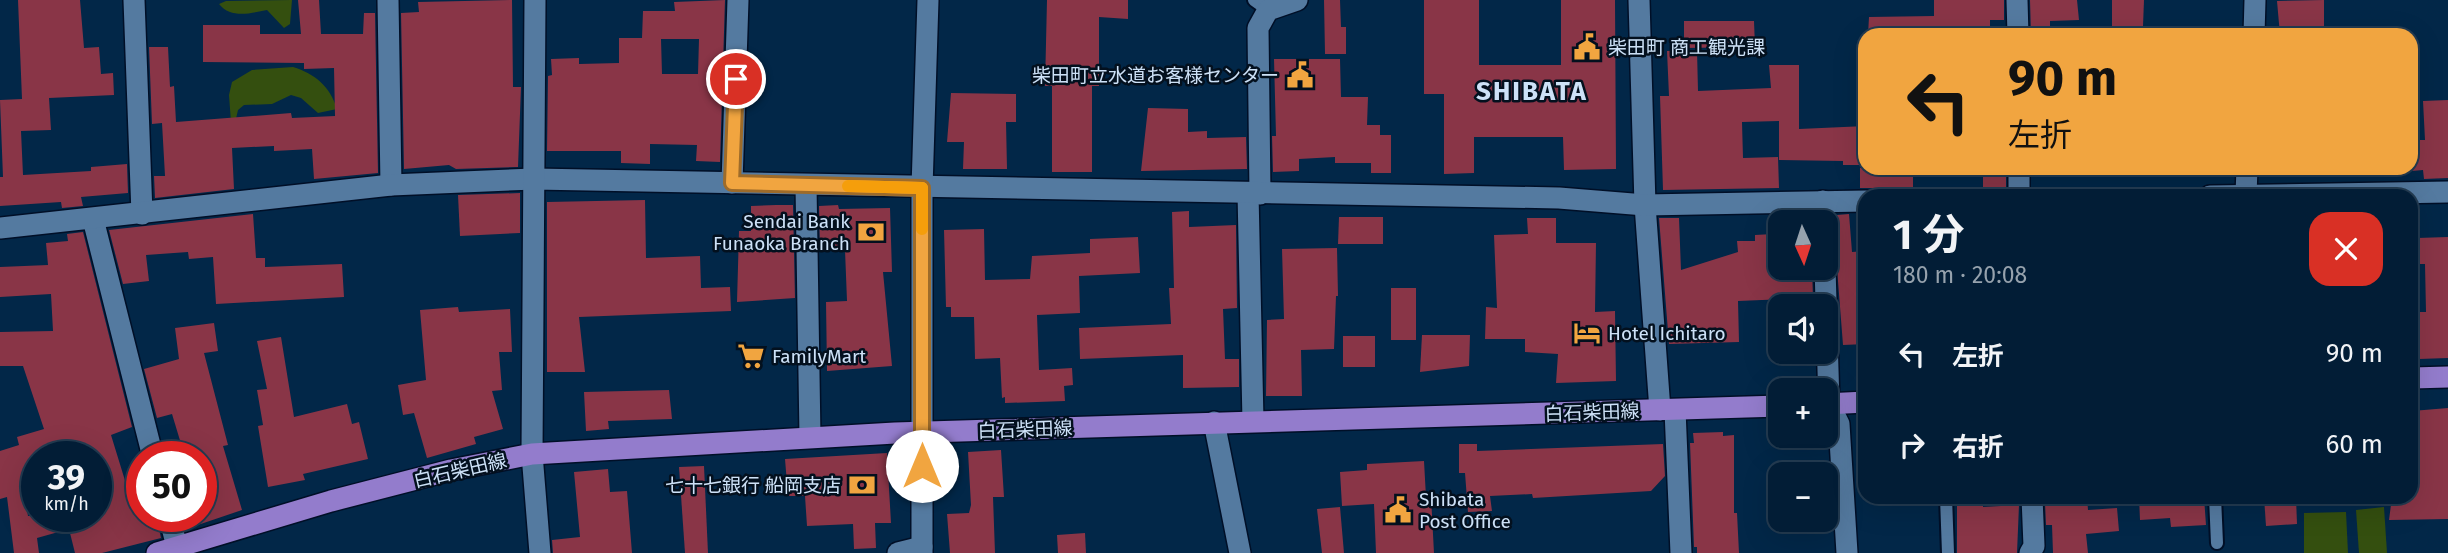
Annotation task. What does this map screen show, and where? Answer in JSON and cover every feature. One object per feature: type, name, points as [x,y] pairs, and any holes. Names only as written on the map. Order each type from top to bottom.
[{"type":"main road","points":[[2418,378],[2448,377]]},
{"type":"main road","points":[[1838,403],[1858,402]]},
{"type":"main road","name":"白石柴田線","points":[[167,550],[331,501],[450,470],[532,454],[921,432],[1768,406]]},
{"type":"street","points":[[135,0],[142,214]]},
{"type":"street","points":[[388,0],[391,185]]},
{"type":"street","points":[[535,0],[532,454],[540,553]]},
{"type":"street","points":[[732,183],[738,0]]},
{"type":"street","points":[[898,553],[922,550],[922,188],[928,0]]},
{"type":"street","points":[[1253,421],[1258,28],[1261,5],[1297,0]]},
{"type":"street","points":[[1640,0],[1645,205],[1681,553]]},
{"type":"street","points":[[2017,0],[2018,28]]},
{"type":"street","points":[[2254,28],[2255,0]]},
{"type":"street","points":[[0,228],[391,185],[534,179],[1559,198],[1645,205],[1773,210]]},
{"type":"street","points":[[806,184],[810,437]]},
{"type":"street","points":[[2418,192],[2448,192]]},
{"type":"street","points":[[1832,210],[1858,203]]},
{"type":"street","points":[[93,219],[149,441]]},
{"type":"street","points":[[1825,280],[1827,378]]},
{"type":"street","points":[[1214,422],[1240,553]]},
{"type":"street","points":[[1838,422],[1847,553]]},
{"type":"street","points":[[2031,553],[2034,546],[2032,504]]},
{"type":"street","points":[[167,550],[168,532]]},
{"type":"lane","points":[[1946,504],[1948,553]]},
{"type":"lane","points":[[2215,504],[2217,543]]},
{"type":"green space","points":[[292,0],[290,24],[284,28],[267,10],[235,13],[219,4],[226,1]]},
{"type":"green space","points":[[293,67],[321,82],[337,109],[318,113],[301,98],[291,95],[272,104],[244,105],[238,110],[232,136],[229,95],[232,82],[252,70]]},
{"type":"green space","points":[[2384,507],[2387,553],[2359,553],[2356,510]]},
{"type":"green space","points":[[2346,512],[2348,553],[2304,553],[2304,513]]},
{"type":"building","points":[[18,0],[80,0],[84,48],[99,47],[101,74],[113,73],[114,95],[49,98],[51,130],[21,131],[23,175],[91,171],[91,167],[127,164],[128,193],[81,197],[83,206],[62,208],[61,202],[0,206],[0,177],[3,177],[0,100],[22,99]]},
{"type":"building","points":[[298,0],[319,0],[321,34],[363,34],[364,13],[375,13],[378,173],[314,179],[312,149],[274,151],[274,146],[232,148],[234,189],[155,198],[154,176],[165,176],[162,123],[152,124],[149,47],[168,47],[170,87],[174,86],[176,122],[291,113],[292,118],[335,116],[334,68],[304,69],[304,63],[203,62],[203,25],[260,25],[260,34],[301,34]]},
{"type":"building","points":[[512,0],[513,87],[521,87],[518,167],[456,169],[449,165],[404,169],[401,13],[419,12],[418,2]]},
{"type":"building","points":[[725,0],[720,162],[696,161],[697,145],[650,144],[650,164],[621,163],[621,151],[547,151],[548,76],[552,75],[551,59],[579,58],[579,64],[619,63],[619,38],[642,38],[643,11],[675,11],[674,2]],"holes":[[[661,39],[699,39],[698,74],[662,74]]]},
{"type":"building","points":[[1047,0],[1128,0],[1128,19],[1099,17],[1099,86],[1092,86],[1092,172],[1052,172],[1052,86],[1045,86]]},
{"type":"building","points":[[1324,0],[1340,0],[1341,27],[1346,27],[1346,54],[1325,54]]},
{"type":"building","points":[[1424,0],[1479,0],[1479,65],[1561,65],[1561,0],[1615,0],[1616,169],[1564,170],[1563,137],[1474,137],[1474,173],[1444,174],[1444,94],[1424,94]]},
{"type":"building","points":[[1934,0],[2004,0],[2004,20],[1990,20],[1990,28],[1868,28],[1869,17],[1934,16]]},
{"type":"building","points":[[2030,0],[2077,0],[2079,20],[2050,21],[2050,28],[2031,28]]},
{"type":"building","points":[[2112,0],[2144,0],[2143,26],[2112,26]]},
{"type":"building","points":[[2324,0],[2324,28],[2279,28],[2277,1]]},
{"type":"building","points":[[1684,21],[1754,21],[1755,47],[1684,48]]},
{"type":"building","points":[[1697,50],[1698,91],[1771,88],[1769,65],[1799,65],[1799,129],[1858,126],[1858,165],[1843,165],[1843,161],[1779,160],[1779,121],[1742,122],[1743,158],[1778,157],[1779,188],[1663,190],[1660,96],[1669,96],[1667,51]]},
{"type":"building","points":[[1274,59],[1340,59],[1341,97],[1368,97],[1367,125],[1380,125],[1380,135],[1391,135],[1391,173],[1371,173],[1371,163],[1335,163],[1335,157],[1299,159],[1299,171],[1273,172],[1272,136],[1276,136]]},
{"type":"building","points":[[951,93],[1016,94],[1016,122],[1006,122],[1007,169],[963,169],[964,142],[947,142]]},
{"type":"building","points":[[2448,100],[2448,178],[2424,179],[2423,170],[2418,170],[2418,140],[2425,140],[2423,101]]},
{"type":"building","points":[[1148,108],[1188,109],[1188,132],[1207,131],[1207,138],[1246,137],[1247,169],[1141,171]]},
{"type":"building","points":[[1860,175],[1913,175],[1913,189],[1860,188]]},
{"type":"building","points":[[1983,175],[2006,175],[2006,189],[1983,189]]},
{"type":"building","points":[[520,193],[520,233],[460,236],[458,195]]},
{"type":"building","points":[[645,200],[646,258],[700,256],[701,288],[730,287],[731,311],[579,317],[585,372],[547,372],[547,202]]},
{"type":"building","points":[[793,205],[795,298],[737,302],[739,231],[751,231],[751,206]]},
{"type":"building","points":[[838,205],[839,209],[890,208],[892,272],[883,272],[892,366],[827,371],[826,302],[847,301],[845,250],[820,250],[819,206]]},
{"type":"building","points":[[1189,211],[1189,227],[1236,225],[1237,308],[1223,309],[1225,359],[1239,359],[1239,387],[1183,388],[1183,355],[1080,359],[1079,328],[1171,324],[1169,288],[1174,288],[1172,212]]},
{"type":"building","points":[[253,214],[256,258],[265,258],[265,267],[342,264],[344,297],[216,304],[213,257],[189,259],[188,252],[146,255],[149,281],[123,284],[109,230]]},
{"type":"building","points":[[1849,214],[1852,252],[1858,252],[1858,344],[1843,345],[1838,280],[1838,215]]},
{"type":"building","points":[[1339,217],[1383,217],[1383,244],[1338,244]]},
{"type":"building","points":[[1527,218],[1556,218],[1556,243],[1596,243],[1595,312],[1615,311],[1616,381],[1556,383],[1558,354],[1525,352],[1525,339],[1485,339],[1486,307],[1497,308],[1494,235],[1528,234]]},
{"type":"building","points":[[1659,218],[1679,218],[1681,270],[1738,252],[1737,241],[1755,241],[1755,235],[1768,234],[1768,280],[1812,280],[1813,294],[1768,294],[1768,300],[1738,301],[1739,342],[1669,344]]},
{"type":"building","points":[[984,229],[985,280],[1030,279],[1032,256],[1090,253],[1090,239],[1138,237],[1140,273],[1079,276],[1080,313],[1037,315],[1039,370],[1072,368],[1073,385],[1064,386],[1065,401],[1005,403],[1005,397],[1002,398],[1000,358],[975,359],[974,317],[951,317],[951,307],[946,307],[944,230]]},
{"type":"building","points":[[83,232],[132,427],[111,435],[126,484],[126,532],[160,532],[161,538],[102,553],[75,553],[70,532],[112,532],[112,441],[21,441],[21,532],[58,532],[37,538],[39,553],[14,553],[7,497],[0,499],[0,451],[19,445],[17,437],[44,429],[23,366],[0,366],[0,332],[53,331],[51,294],[0,297],[0,267],[48,265],[46,243],[68,241],[67,234]]},
{"type":"building","points":[[2448,237],[2448,358],[2419,359],[2418,312],[2426,312],[2425,264],[2418,264],[2418,238]]},
{"type":"building","points":[[1337,248],[1338,296],[1334,349],[1301,350],[1302,396],[1266,396],[1267,320],[1284,319],[1282,249]]},
{"type":"building","points":[[1391,288],[1416,288],[1416,340],[1391,340]]},
{"type":"building","points":[[458,307],[459,312],[510,309],[512,352],[499,352],[502,390],[492,391],[503,429],[474,437],[476,444],[427,458],[414,413],[403,415],[398,385],[426,380],[420,310]]},
{"type":"building","points":[[214,323],[218,351],[204,353],[228,445],[223,446],[242,510],[217,518],[217,441],[180,441],[172,414],[157,418],[144,369],[179,359],[175,328]]},
{"type":"building","points":[[1422,335],[1470,335],[1469,366],[1420,372]]},
{"type":"building","points":[[1343,336],[1375,336],[1375,367],[1343,367]]},
{"type":"building","points":[[281,337],[294,417],[347,404],[352,424],[359,422],[368,459],[303,474],[305,480],[268,487],[258,426],[263,425],[257,390],[267,389],[257,341]]},
{"type":"building","points":[[669,390],[672,419],[608,421],[609,429],[586,431],[584,392]]},
{"type":"building","points":[[2448,408],[2448,519],[2389,520],[2391,504],[2418,504],[2418,410]]},
{"type":"building","points":[[1723,432],[1723,436],[1734,435],[1734,513],[1737,513],[1739,553],[1697,553],[1697,547],[1694,547],[1690,443],[1694,443],[1693,433]]},
{"type":"building","points":[[1459,444],[1477,444],[1477,451],[1663,444],[1665,476],[1651,491],[1533,498],[1532,494],[1490,496],[1492,511],[1468,512],[1465,473],[1459,473]]},
{"type":"building","points":[[1001,450],[1004,497],[993,497],[995,553],[950,553],[947,514],[969,513],[971,505],[968,452]]},
{"type":"building","points":[[887,453],[891,523],[875,523],[876,548],[854,549],[853,524],[807,526],[805,496],[788,496],[785,459]]},
{"type":"building","points":[[1424,461],[1426,497],[1431,496],[1434,553],[1376,553],[1374,504],[1342,506],[1340,472],[1367,470],[1367,464]]},
{"type":"building","points":[[704,466],[708,553],[685,553],[679,467]]},
{"type":"building","points":[[608,469],[610,492],[627,491],[632,553],[553,553],[552,540],[580,537],[574,472]]},
{"type":"building","points":[[1957,504],[1983,504],[1983,507],[2019,505],[2017,553],[1957,553]]},
{"type":"building","points":[[2045,504],[2088,504],[2088,510],[2117,508],[2119,531],[2086,534],[2088,553],[2053,553],[2052,525],[2046,525]]},
{"type":"building","points":[[2139,504],[2204,504],[2206,525],[2171,527],[2170,518],[2140,520]]},
{"type":"building","points":[[2264,504],[2296,504],[2297,524],[2266,526]]},
{"type":"building","points":[[1340,507],[1344,553],[1322,553],[1317,509]]},
{"type":"building","points":[[1085,533],[1086,553],[1058,553],[1057,535]]},
{"type":"slow traffic","points":[[848,186],[922,188],[922,229]]},
{"type":"place","name":"柴田町 商工観光課","points":[[1587,47]]},
{"type":"place","name":"柴田町立水道お客様センター","points":[[1300,75]]},
{"type":"place","name":"Sendai Bank Funaoka Branch","points":[[871,232]]},
{"type":"place","name":"Hotel Ichitaro","points":[[1587,333]]},
{"type":"place","name":"FamilyMart","points":[[751,356]]},
{"type":"place","name":"七十七銀行 船岡支店","points":[[862,485]]},
{"type":"place","name":"Shibata Post Office","points":[[1398,510]]},
{"type":"district","name":"SHIBATA","points":[[1532,91]]},
{"type":"route","points":[[736,79],[732,183],[922,188],[922,466]]}]
